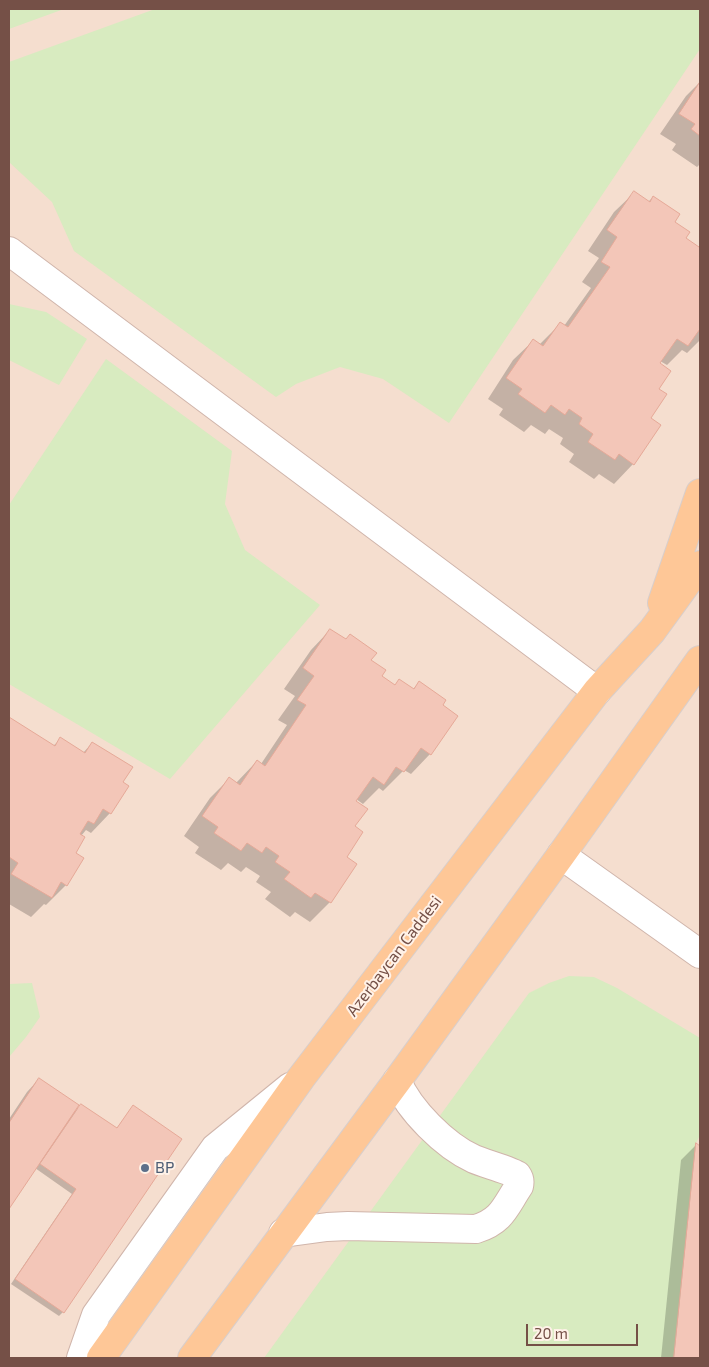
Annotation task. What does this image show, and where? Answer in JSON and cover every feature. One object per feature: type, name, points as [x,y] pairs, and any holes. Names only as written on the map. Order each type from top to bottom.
[{"type":"main road","points":[[652,631],[700,493]]},
{"type":"main road","name":"Azerbaycan Caddesi","points":[[100,1358],[301,1078],[597,691],[652,631],[700,565]]},
{"type":"main road","points":[[192,1358],[561,856],[700,660]]},
{"type":"street","points":[[9,251],[597,691]]},
{"type":"street","points":[[561,856],[700,954]]},
{"type":"street","points":[[81,1358],[96,1315],[215,1148],[301,1078]]},
{"type":"street","points":[[283,1234],[317,1228],[348,1226],[476,1229],[499,1217],[519,1186],[518,1177],[511,1172],[474,1159],[452,1146],[412,1107],[397,1081]]},
{"type":"shaded area","points":[[9,9],[700,9],[700,1358],[9,1358]]},
{"type":"green space","points":[[9,9],[64,9],[9,29]]},
{"type":"green space","points":[[155,9],[700,9],[700,49],[449,423],[383,379],[340,367],[296,384],[276,397],[74,251],[52,202],[9,162],[9,62]]},
{"type":"green space","points":[[9,304],[46,312],[87,339],[59,385],[9,360]]},
{"type":"green space","points":[[106,359],[232,451],[225,504],[245,550],[320,605],[170,779],[9,684],[9,505]]},
{"type":"green space","points":[[569,976],[594,977],[617,988],[700,1038],[700,1135],[696,1143],[674,1358],[264,1358],[529,993]]},
{"type":"green space","points":[[32,983],[40,1017],[9,1057],[9,984]]},
{"type":"building","points":[[700,82],[700,136],[691,129],[695,124],[679,114]]},
{"type":"building","points":[[634,191],[650,202],[653,196],[680,214],[675,222],[690,232],[686,238],[699,247],[700,245],[700,329],[688,346],[677,339],[660,363],[671,371],[659,389],[667,394],[651,418],[661,425],[634,465],[619,454],[615,460],[588,442],[593,434],[579,424],[582,418],[569,409],[565,415],[551,405],[545,413],[518,394],[522,389],[506,378],[533,339],[543,346],[560,322],[568,327],[610,267],[601,262],[617,237],[607,230]]},
{"type":"building","points":[[330,629],[346,639],[350,634],[377,653],[371,660],[386,670],[382,676],[395,685],[399,679],[414,689],[419,681],[446,700],[443,705],[458,716],[431,755],[421,748],[404,772],[396,767],[384,785],[373,777],[356,801],[368,809],[355,826],[363,832],[347,857],[357,864],[331,903],[315,893],[311,898],[284,879],[290,872],[275,862],[279,856],[266,847],[262,853],[247,843],[241,851],[214,833],[218,827],[202,816],[229,777],[240,785],[257,760],[265,766],[306,705],[297,700],[314,676],[303,668]]},
{"type":"building","points":[[9,717],[55,746],[60,737],[85,753],[92,742],[133,767],[123,782],[129,786],[111,814],[103,809],[94,824],[88,821],[80,834],[85,837],[76,853],[84,858],[67,886],[61,882],[52,898],[11,874],[18,863],[9,857]]},
{"type":"building","points":[[39,1078],[79,1105],[9,1209],[9,1123]]},
{"type":"building","points":[[81,1104],[117,1128],[133,1105],[182,1139],[64,1313],[15,1279],[76,1189],[40,1164]]},
{"type":"building","points":[[696,1143],[700,1146],[700,1358],[674,1358]]},
{"type":"place","name":"BP","points":[[145,1168]]}]
